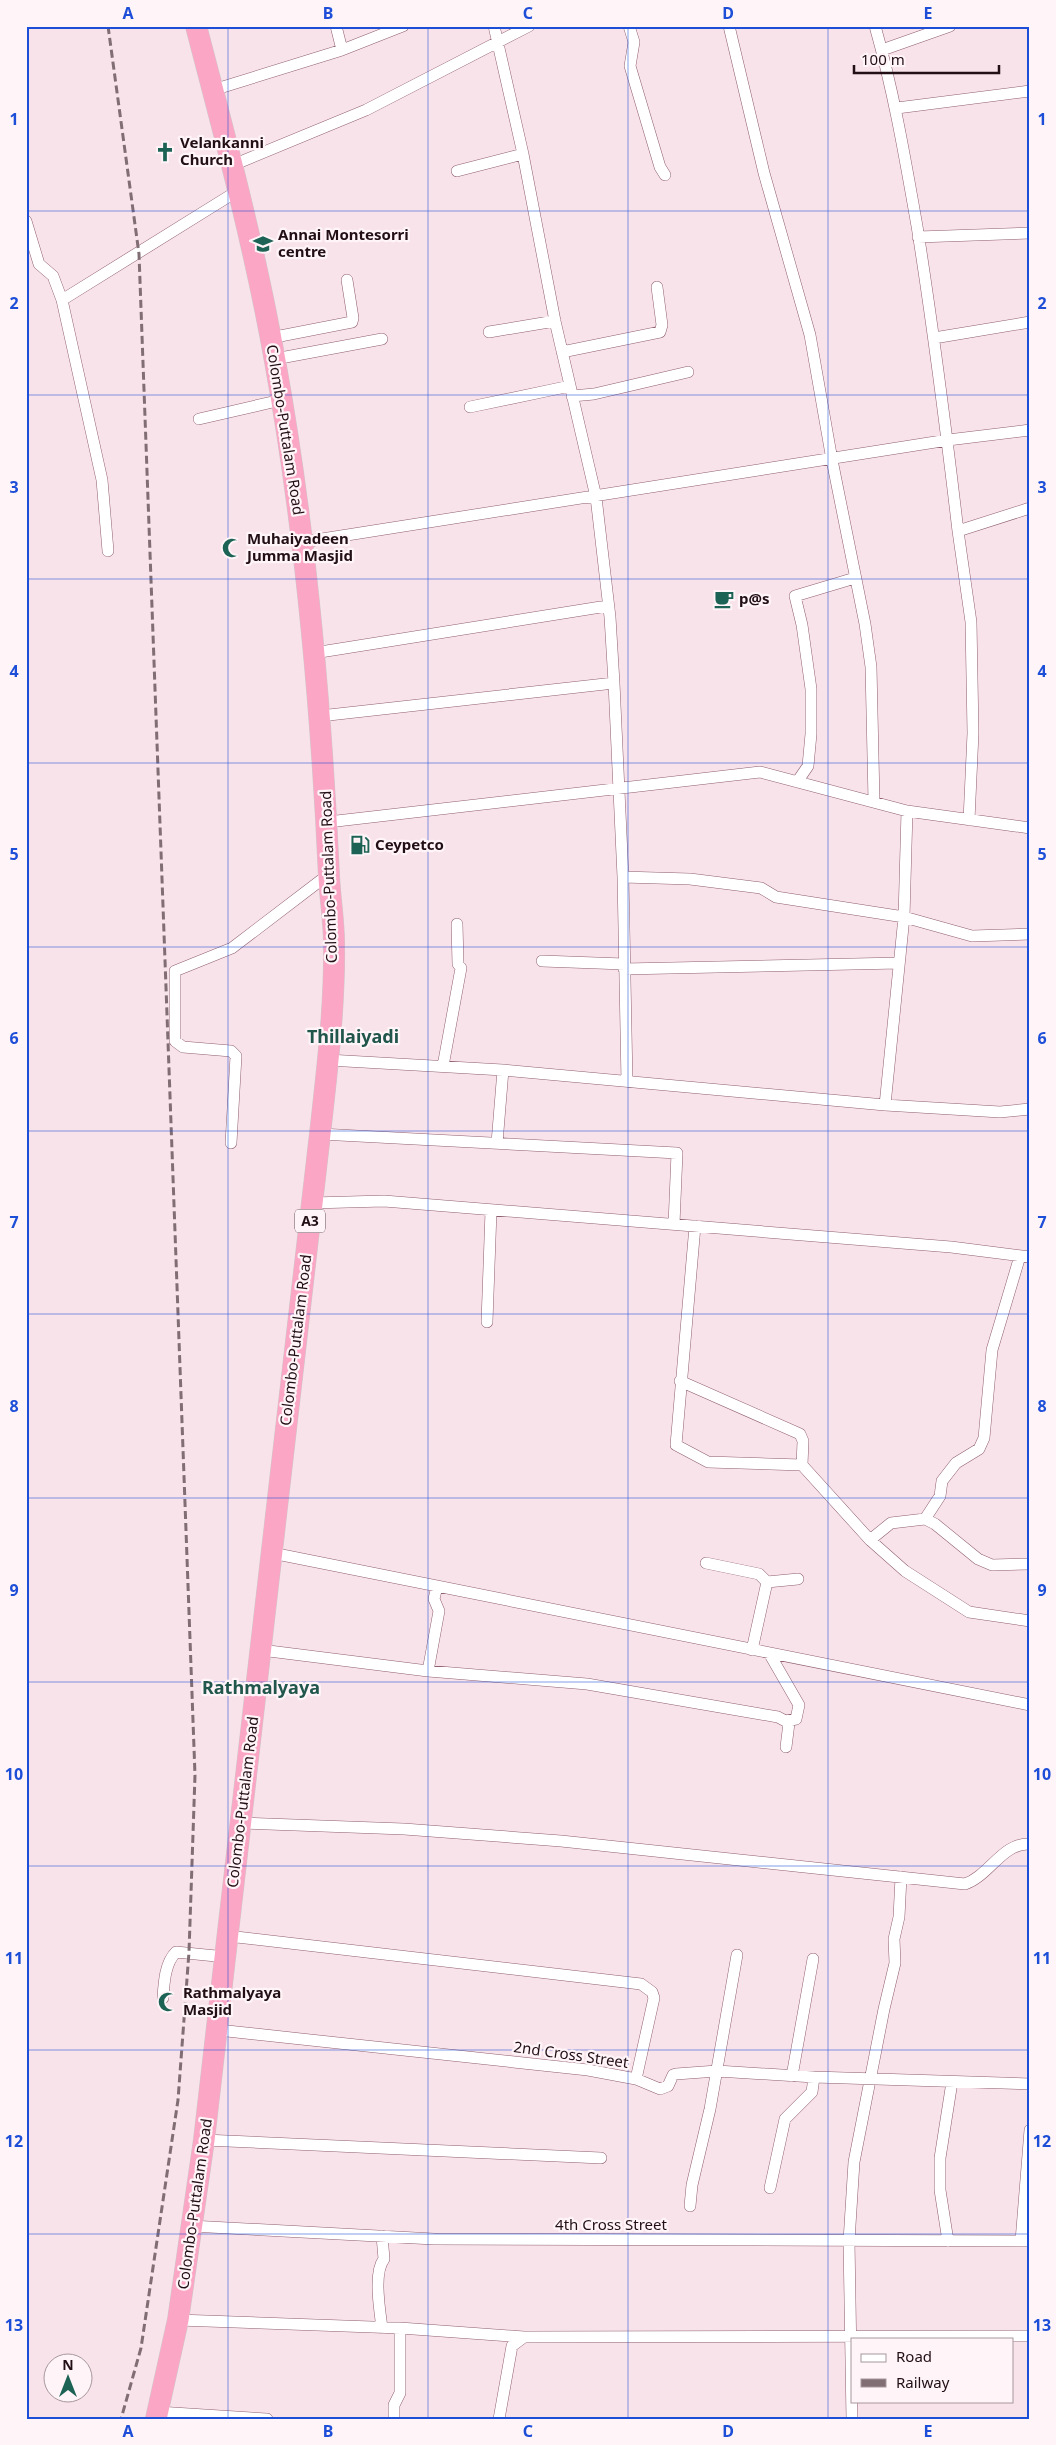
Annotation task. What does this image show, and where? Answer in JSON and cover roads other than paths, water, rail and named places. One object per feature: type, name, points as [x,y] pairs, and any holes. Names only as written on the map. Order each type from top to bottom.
[{"type":"highway","name":"Colombo-Puttalam Road","points":[[157,2415],[178,2320],[218,2030],[239,1823],[261,1650],[328,1060],[334,943],[320,716],[303,542],[275,359],[239,190],[196,26]]},
{"type":"street","points":[[336,26],[342,50]]},
{"type":"street","points":[[213,90],[342,50],[402,26]]},
{"type":"street","points":[[494,26],[499,41],[523,154],[555,321],[596,497],[614,683],[623,877],[627,1082]]},
{"type":"street","points":[[233,165],[366,110],[529,26]]},
{"type":"street","points":[[629,26],[634,42],[630,66],[660,167],[665,174]]},
{"type":"street","points":[[729,26],[764,173],[810,335],[871,667],[874,801]]},
{"type":"street","points":[[875,26],[897,108],[918,237],[934,338],[971,622],[973,734],[970,820]]},
{"type":"street","points":[[882,50],[950,26]]},
{"type":"street","points":[[897,108],[1030,92]]},
{"type":"street","points":[[457,172],[523,154]]},
{"type":"street","points":[[62,300],[239,190]]},
{"type":"street","points":[[26,221],[39,264],[53,276],[62,300],[102,480],[108,551]]},
{"type":"street","points":[[918,237],[1030,233]]},
{"type":"street","points":[[270,338],[352,322],[347,280]]},
{"type":"street","points":[[562,352],[660,332],[662,325],[657,287]]},
{"type":"street","points":[[489,332],[555,321]]},
{"type":"street","points":[[934,338],[1030,322]]},
{"type":"street","points":[[275,359],[382,339]]},
{"type":"street","points":[[470,407],[571,390],[594,394],[688,372]]},
{"type":"street","points":[[199,419],[281,400]]},
{"type":"street","points":[[303,542],[832,460],[948,440],[1030,430]]},
{"type":"street","points":[[441,519],[596,497]]},
{"type":"street","points":[[958,531],[1030,508]]},
{"type":"street","points":[[797,782],[808,766],[812,734],[811,689],[802,625],[795,596],[855,578]]},
{"type":"street","points":[[314,652],[607,606]]},
{"type":"street","points":[[320,716],[614,683]]},
{"type":"street","points":[[328,822],[618,790],[760,772],[907,811],[1030,828]]},
{"type":"street","points":[[885,1105],[904,917],[907,811]]},
{"type":"street","points":[[231,1143],[236,1056],[231,1051],[183,1047],[175,1041],[174,971],[232,948],[329,874]]},
{"type":"street","points":[[623,877],[690,879],[761,888],[776,898],[904,917],[972,936],[1030,934]]},
{"type":"street","points":[[443,1066],[461,968],[458,964],[457,924]]},
{"type":"street","points":[[542,961],[624,966],[899,963]]},
{"type":"street","points":[[328,1060],[503,1070],[885,1105],[1000,1112],[1030,1109]]},
{"type":"street","points":[[497,1143],[503,1070]]},
{"type":"street","points":[[320,1134],[677,1154],[674,1224]]},
{"type":"street","points":[[312,1203],[384,1201],[951,1247],[1025,1256],[992,1350],[984,1438],[979,1449],[956,1463],[942,1480],[940,1496],[925,1519]]},
{"type":"street","points":[[487,1322],[491,1211]]},
{"type":"street","points":[[694,1226],[676,1444],[708,1462],[802,1465]]},
{"type":"street","points":[[680,1381],[800,1434],[803,1440],[802,1465],[870,1540],[905,1571],[969,1612],[1030,1621]]},
{"type":"street","points":[[870,1540],[891,1523],[925,1519],[935,1524],[978,1559],[992,1566],[1030,1564]]},
{"type":"street","points":[[272,1553],[1030,1705]]},
{"type":"street","points":[[706,1563],[759,1574],[767,1582]]},
{"type":"street","points":[[767,1582],[798,1579]]},
{"type":"street","points":[[752,1650],[767,1582]]},
{"type":"street","points":[[428,1671],[439,1611],[434,1599],[437,1586]]},
{"type":"street","points":[[261,1650],[428,1671],[587,1684],[778,1717],[786,1721],[789,1727],[786,1747]]},
{"type":"street","points":[[769,1653],[799,1705],[796,1719],[786,1721]]},
{"type":"street","points":[[239,1823],[404,1829],[561,1841],[966,1884],[978,1880],[1011,1847],[1020,1844],[1030,1844]]},
{"type":"street","points":[[851,2391],[849,2241],[854,2162],[895,1963],[894,1939],[899,1917],[901,1877]]},
{"type":"street","points":[[163,1998],[164,1980],[171,1957],[176,1952],[227,1947],[641,1984],[652,1992],[654,1998],[636,2079]]},
{"type":"street","points":[[690,2206],[692,2186],[710,2109],[737,1955]]},
{"type":"street","points":[[792,2076],[813,1959]]},
{"type":"street","name":"2nd Cross Street","points":[[218,2030],[588,2070],[636,2079],[660,2089],[664,2089],[676,2074],[717,2071],[871,2080],[1030,2084]]},
{"type":"street","points":[[770,2188],[784,2119],[812,2092],[814,2077]]},
{"type":"street","points":[[948,2241],[940,2190],[940,2158],[952,2082]]},
{"type":"street","points":[[1025,2241],[1030,2130]]},
{"type":"street","points":[[204,2140],[601,2158]]},
{"type":"street","name":"4th Cross Street","points":[[192,2226],[434,2239],[1025,2241]]},
{"type":"street","points":[[382,2236],[384,2259],[380,2264],[378,2288],[382,2328]]},
{"type":"street","points":[[178,2320],[400,2328],[524,2337],[1030,2336]]},
{"type":"street","points":[[394,2419],[394,2405],[400,2393],[400,2328]]},
{"type":"street","points":[[499,2419],[512,2346],[524,2337]]},
{"type":"street","points":[[851,2402],[852,2419]]},
{"type":"street","points":[[157,2415],[267,2419]]},
{"type":"railway","points":[[108,26],[139,254],[195,1775],[189,1952],[178,2100],[141,2348],[121,2419]]},
{"type":"place","name":"Velankanni Church","points":[[165,152]]},
{"type":"place","name":"Annai Montesorri centre","points":[[263,244]]},
{"type":"place","name":"Muhaiyadeen Jumma Masjid","points":[[232,548]]},
{"type":"place","name":"p@s","points":[[724,599]]},
{"type":"place","name":"Ceypetco","points":[[360,845]]},
{"type":"place","name":"Rathmalyaya Masjid","points":[[168,2002]]},
{"type":"district","name":"Thillaiyadi","points":[[353,1037]]},
{"type":"district","name":"Rathmalyaya","points":[[261,1688]]}]
